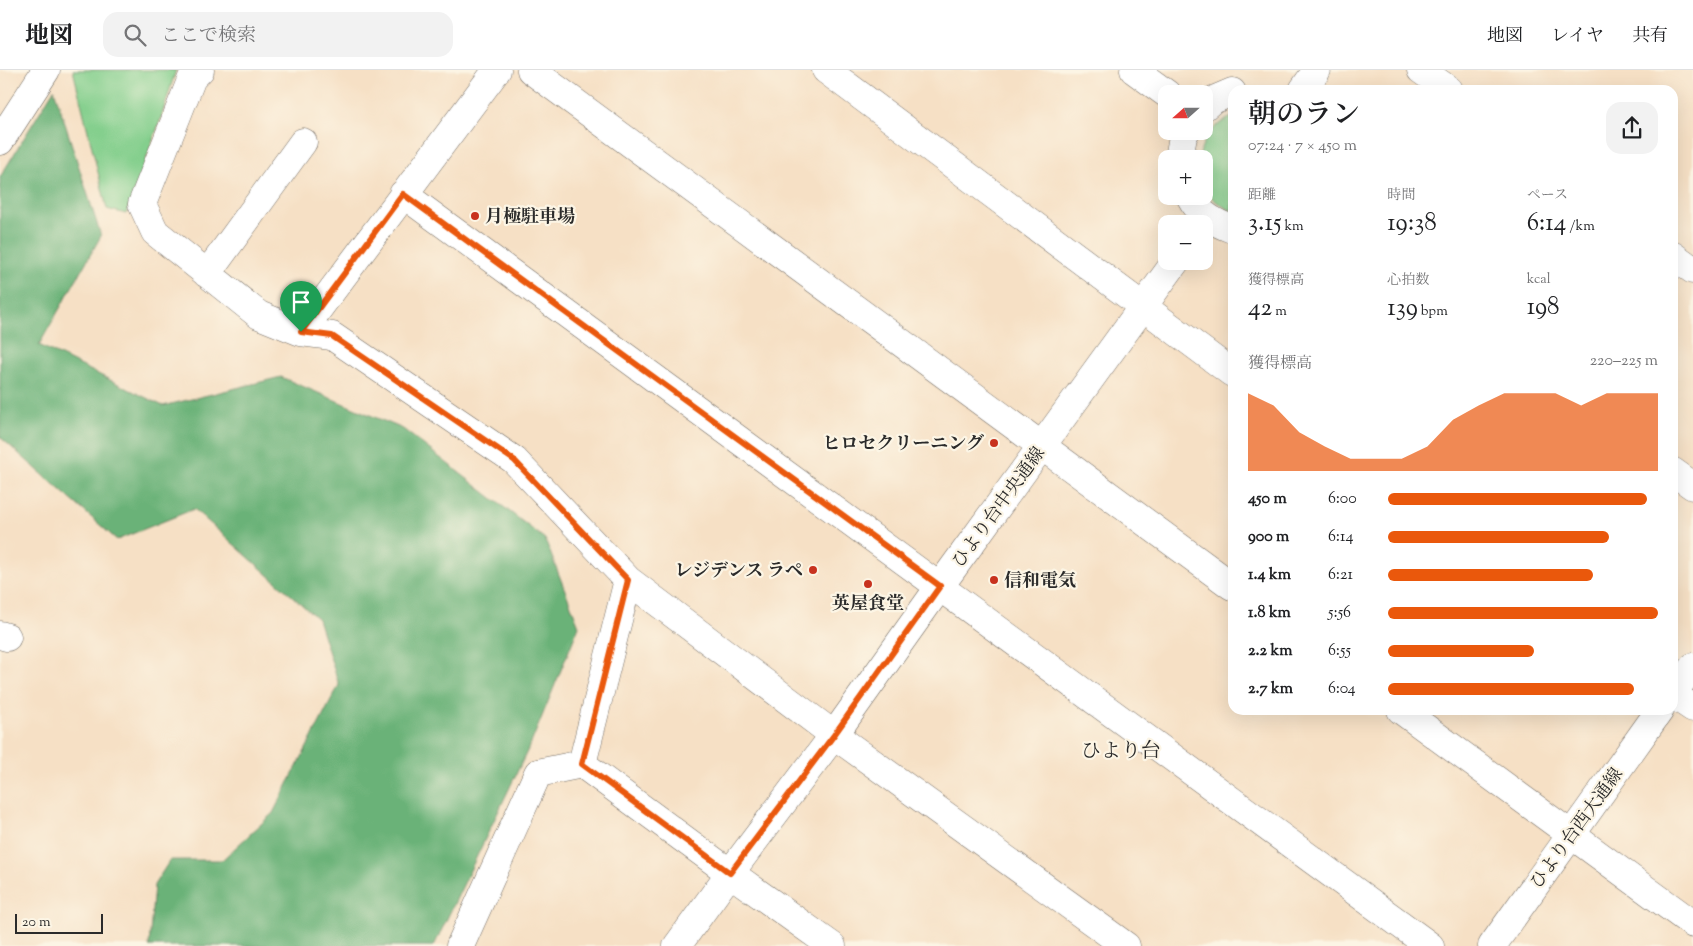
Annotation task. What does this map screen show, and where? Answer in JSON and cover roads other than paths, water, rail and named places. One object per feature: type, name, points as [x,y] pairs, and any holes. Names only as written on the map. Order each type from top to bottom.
[{"type":"street","points":[[0,142],[46,70]]},
{"type":"street","points":[[200,70],[192,78],[142,204],[155,232],[259,315],[301,332],[332,336],[514,460],[628,580],[834,735],[1126,946]]},
{"type":"street","points":[[301,332],[497,70]]},
{"type":"street","points":[[531,70],[1228,583]]},
{"type":"street","points":[[826,70],[1142,307],[1228,369]]},
{"type":"street","points":[[1134,70],[1158,87]]},
{"type":"street","points":[[1306,85],[1317,70]]},
{"type":"street","points":[[1421,70],[1441,85]]},
{"type":"street","points":[[1213,100],[1228,94]]},
{"type":"street","points":[[207,274],[303,142]]},
{"type":"street","points":[[403,194],[1430,946]]},
{"type":"street","points":[[1213,223],[1228,228]]},
{"type":"street","points":[[1678,259],[1693,270]]},
{"type":"street","name":"ひより台中央通線","points":[[677,946],[834,735],[1169,270]]},
{"type":"street","points":[[1678,475],[1693,486]]},
{"type":"street","points":[[582,764],[628,580]]},
{"type":"street","points":[[1678,685],[1693,666]]},
{"type":"street","points":[[1678,697],[1693,708]]},
{"type":"street","points":[[1408,715],[1693,924]]},
{"type":"street","name":"ひより台西大通線","points":[[1492,946],[1656,715]]},
{"type":"street","points":[[460,946],[538,774],[582,764],[832,946]]},
{"type":"place","name":"月極駐車場","points":[[475,216]]},
{"type":"place","name":"ヒロセクリーニング","points":[[994,443]]},
{"type":"place","name":"レジデンス ラペ","points":[[813,570]]},
{"type":"place","name":"信和電気","points":[[994,580]]},
{"type":"place","name":"英屋食堂","points":[[868,584]]},
{"type":"district","name":"ひより台","points":[[1121,750]]}]
